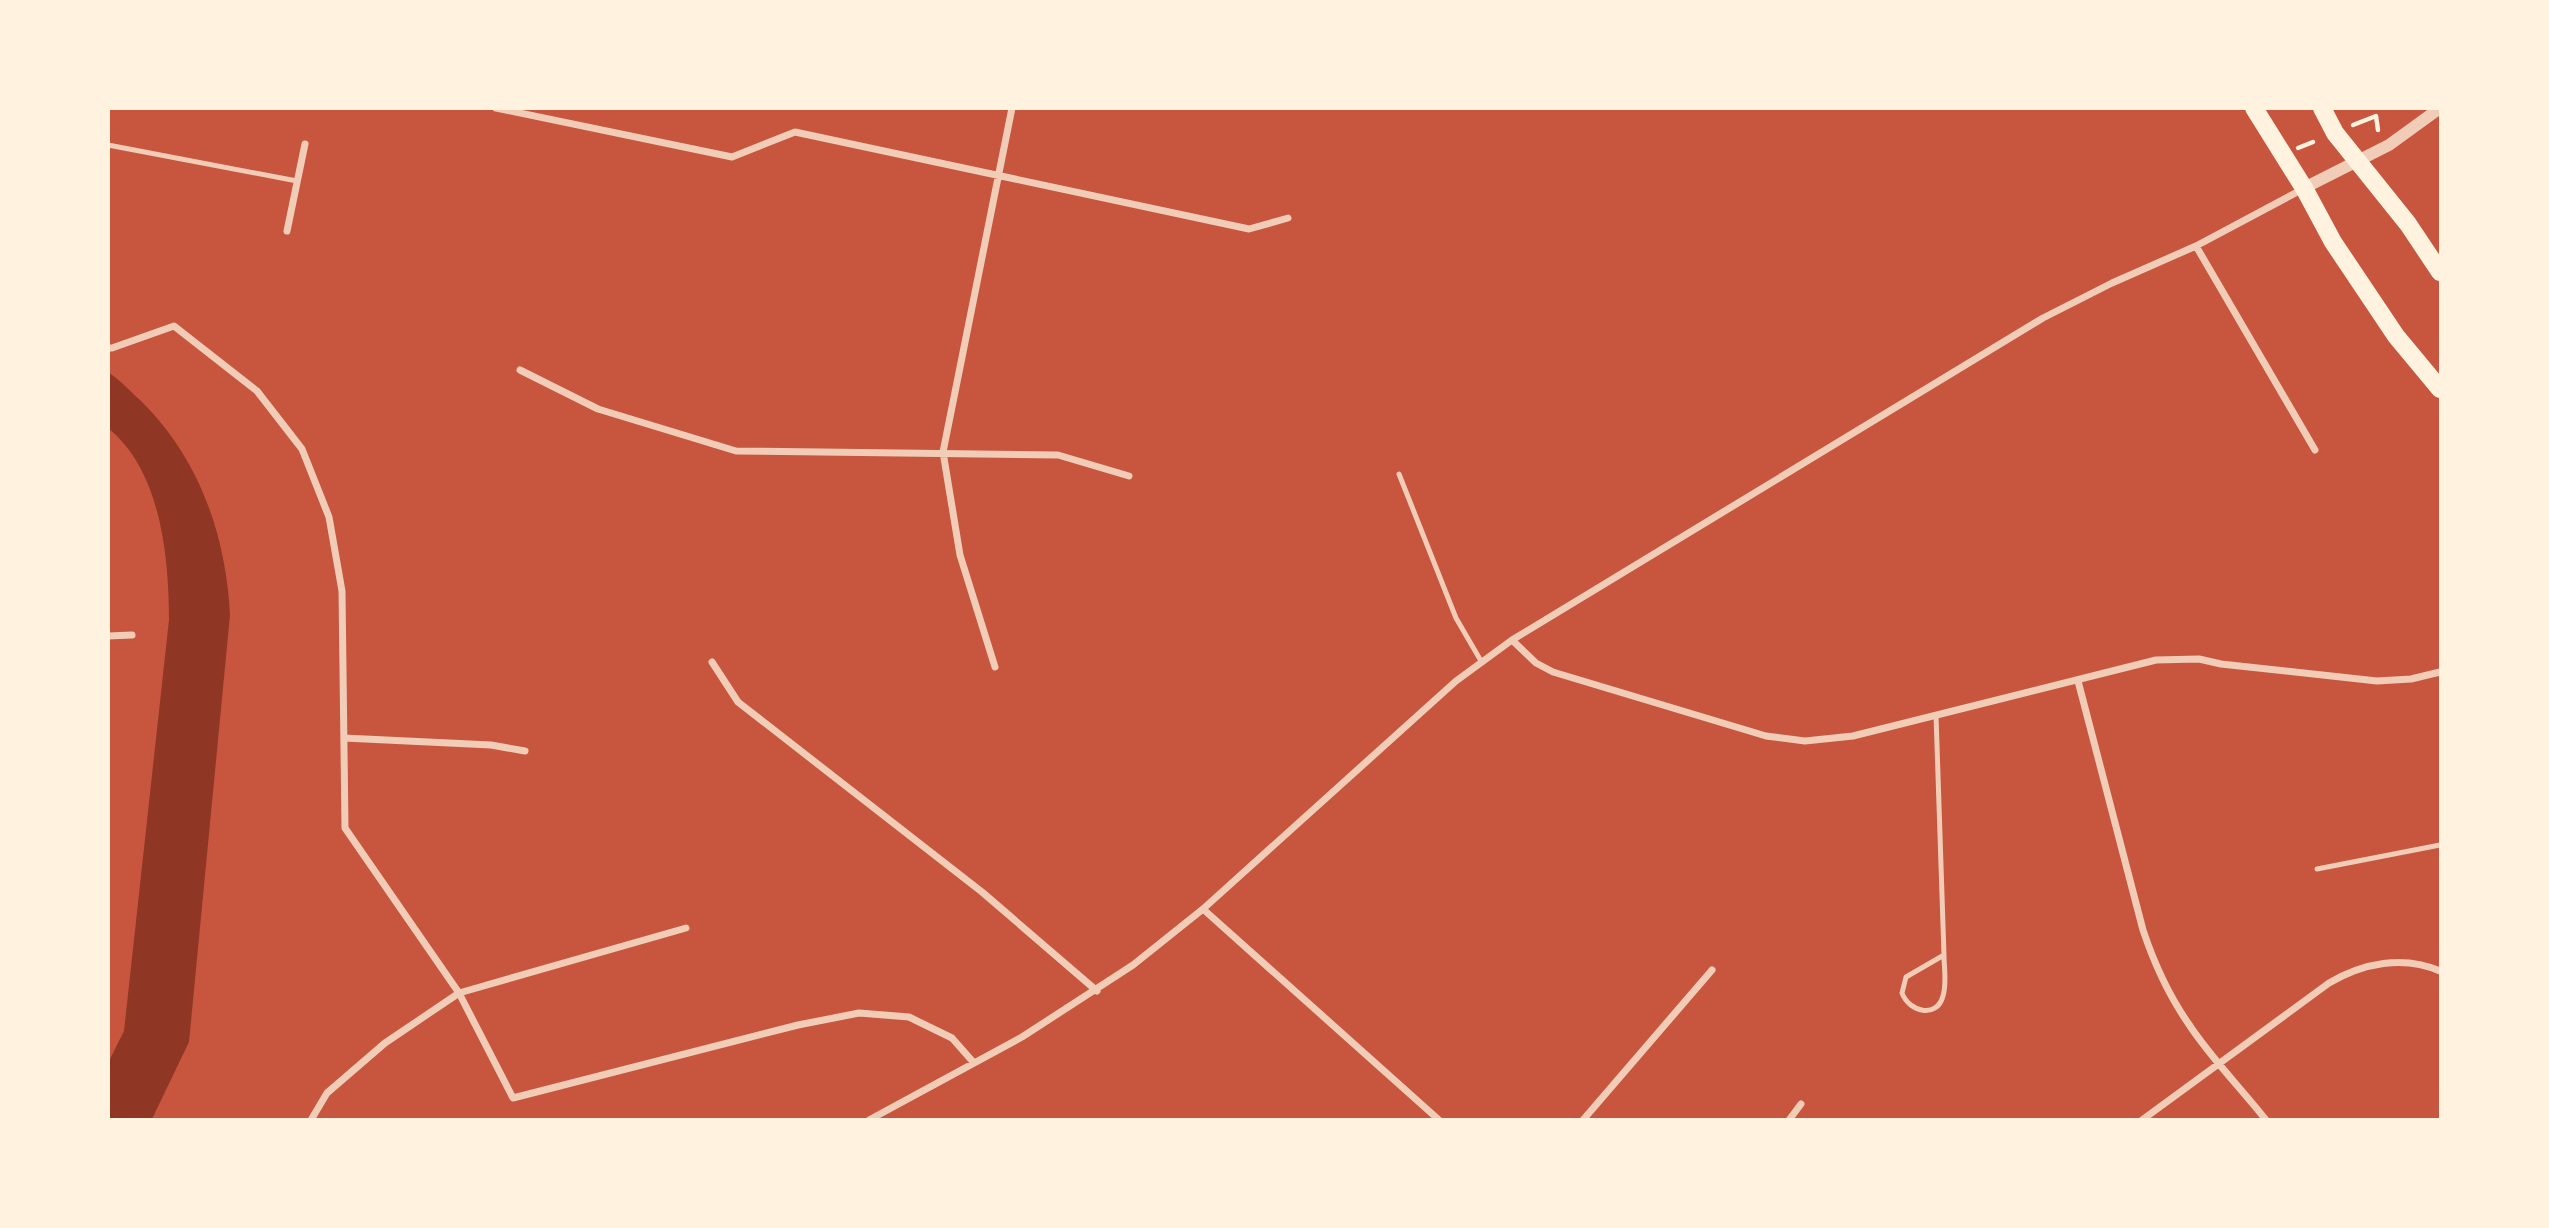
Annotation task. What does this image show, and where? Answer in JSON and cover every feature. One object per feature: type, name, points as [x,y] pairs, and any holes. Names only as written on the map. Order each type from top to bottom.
[{"type":"main road","points":[[2254,108],[2304,188],[2333,242],[2396,336],[2441,389]]},
{"type":"main road","points":[[2322,108],[2335,133],[2408,225],[2441,272]]},
{"type":"street","points":[[496,108],[732,157],[795,132],[1249,229],[1288,218]]},
{"type":"street","points":[[995,667],[960,555],[943,452],[1012,108]]},
{"type":"street","points":[[869,1119],[1051,1020],[1097,991],[1160,945],[1432,701],[1512,640],[2015,334],[2092,292],[2196,246],[2358,162],[2389,145],[2440,108]]},
{"type":"street","points":[[288,231],[305,144]]},
{"type":"street","points":[[2196,246],[2315,450]]},
{"type":"street","points":[[108,348],[174,326],[257,391],[302,449],[329,517],[342,591],[345,828],[458,993],[513,1098],[798,1025],[859,1013],[909,1017],[952,1038],[974,1063]]},
{"type":"street","points":[[520,370],[598,409],[736,451],[1058,455],[1129,476]]},
{"type":"street","points":[[108,636],[132,635]]},
{"type":"street","points":[[1512,640],[1536,663],[1553,672],[1786,740],[1830,740],[2156,660],[2177,658],[2376,681],[2411,679],[2441,672]]},
{"type":"street","points":[[712,662],[738,702],[982,892],[1097,991]]},
{"type":"street","points":[[2078,681],[2151,955],[2179,1009],[2266,1119]]},
{"type":"street","points":[[344,738],[491,745],[525,751]]},
{"type":"street","points":[[1203,909],[1439,1119]]},
{"type":"street","points":[[311,1119],[327,1093],[385,1043],[458,993],[686,928]]},
{"type":"street","points":[[2142,1119],[2345,974],[2380,963],[2417,964],[2441,971]]},
{"type":"street","points":[[1583,1119],[1712,970]]},
{"type":"street","points":[[1789,1119],[1801,1104]]},
{"type":"lane","points":[[108,145],[297,181]]},
{"type":"lane","points":[[1399,474],[1456,618],[1481,661]]},
{"type":"lane","points":[[1936,715],[1944,955],[1944,991],[1938,1005],[1924,1011],[1910,1007],[1902,993],[1906,977],[1944,955]]},
{"type":"lane","points":[[2317,869],[2441,845]]},
{"type":"path","points":[[2352,126],[2376,116],[2378,130]]},
{"type":"path","points":[[2297,148],[2313,142]]},
{"type":"shaded area","points":[[108,372],[161,423],[194,473],[206,499],[223,556],[230,615],[189,1042],[152,1119],[109,1119],[109,1061],[124,1031],[169,620],[169,596],[164,543],[151,492],[127,447],[109,429]]}]
